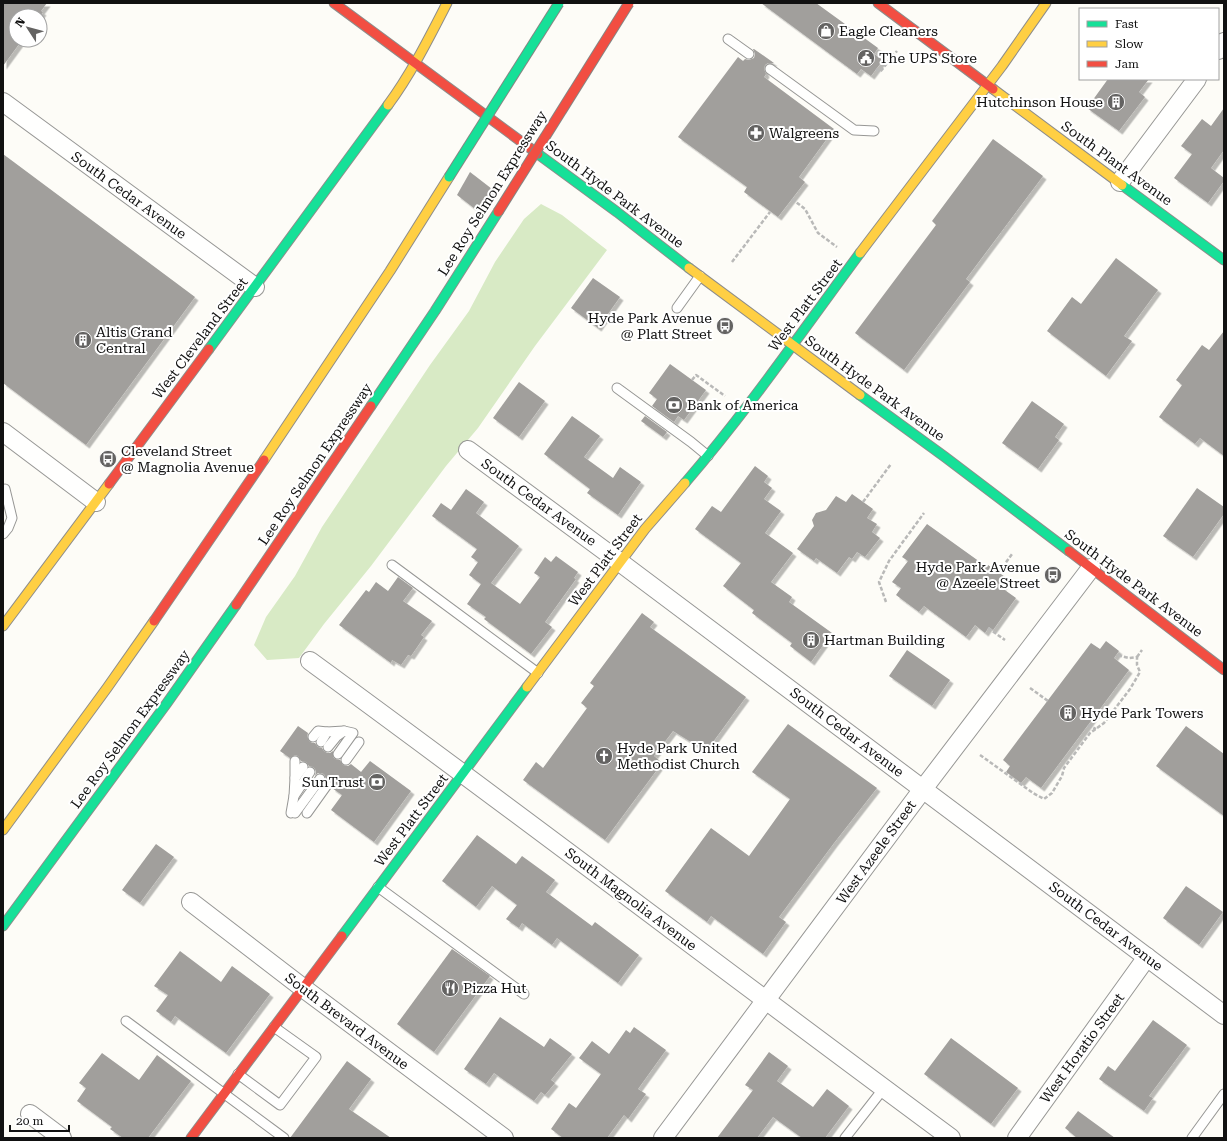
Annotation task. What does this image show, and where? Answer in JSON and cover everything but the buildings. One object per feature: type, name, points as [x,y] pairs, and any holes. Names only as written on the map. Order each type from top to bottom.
[{"type":"main road","name":"South Hyde Park Avenue","points":[[334,3],[617,212],[792,345],[945,457],[1224,670]]},
{"type":"main road","name":"West Cleveland Street","points":[[3,626],[255,287],[396,94],[415,62],[446,3]]},
{"type":"main road","points":[[3,830],[107,688],[196,561],[325,370],[390,271],[559,3]]},
{"type":"main road","name":"Lee Roy Selmon Expressway","points":[[3,926],[167,703],[375,400],[435,311],[628,3]]},
{"type":"main road","name":"South Plant Avenue","points":[[878,3],[1224,260]]},
{"type":"main road","name":"West Platt Street","points":[[191,1138],[620,562],[645,529],[708,456],[988,85],[1046,3]]},
{"type":"street","points":[[1120,182],[1195,80]]},
{"type":"street","name":"South Cedar Avenue","points":[[3,102],[255,287]]},
{"type":"street","points":[[3,432],[96,502]]},
{"type":"street","name":"South Cedar Avenue","points":[[468,450],[620,562],[1224,1015]]},
{"type":"street","name":"West Azeele Street","points":[[663,1138],[923,789],[1091,568]]},
{"type":"street","name":"South Magnolia Avenue","points":[[310,661],[463,773],[951,1138]]},
{"type":"street","name":"South Brevard Avenue","points":[[191,902],[303,988],[504,1138]]},
{"type":"street","name":"West Horatio Street","points":[[1017,1138],[1147,957]]},
{"type":"street","points":[[30,1114],[62,1138]]},
{"type":"lane","points":[[728,39],[749,54]]},
{"type":"lane","points":[[770,69],[854,130],[874,131]]},
{"type":"lane","points":[[677,308],[700,276]]},
{"type":"lane","points":[[617,388],[708,456]]},
{"type":"lane","points":[[3,491],[5,489],[12,518],[8,528],[3,534]]},
{"type":"lane","points":[[392,565],[538,673]]},
{"type":"lane","points":[[318,731],[327,732],[348,732],[321,742],[318,731]]},
{"type":"lane","points":[[338,754],[348,732]]},
{"type":"lane","points":[[346,760],[359,742]]},
{"type":"lane","points":[[294,796],[303,767],[295,778],[293,813],[323,782],[307,813]]},
{"type":"lane","points":[[378,887],[524,994]]},
{"type":"lane","points":[[126,1021],[284,1138]]},
{"type":"lane","points":[[238,1074],[280,1104],[316,1057],[274,1026]]},
{"type":"lane","points":[[845,1138],[884,1088]]},
{"type":"lane","points":[[1192,1138],[1224,1094]]},
{"type":"path","points":[[876,69],[880,72],[897,51]]},
{"type":"path","points":[[792,199],[805,210],[818,233],[837,247]]},
{"type":"path","points":[[732,262],[770,212]]},
{"type":"path","points":[[692,380],[696,375],[724,396]]},
{"type":"path","points":[[863,502],[891,464]]},
{"type":"path","points":[[886,602],[879,582],[889,561],[924,513]]},
{"type":"path","points":[[999,572],[1012,554]]},
{"type":"path","points":[[988,628],[1005,640]]},
{"type":"path","points":[[980,755],[1033,793],[1044,799],[1052,793],[1062,776],[1064,768],[1090,733],[1104,723],[1130,689],[1140,672],[1137,665],[1137,657],[1142,650]]},
{"type":"path","points":[[1116,656],[1129,658],[1137,657]]},
{"type":"path","points":[[1030,688],[1048,700]]},
{"type":"path","points":[[1088,725],[1096,729]]},
{"type":"green space","points":[[541,204],[562,215],[607,250],[535,346],[478,428],[446,466],[371,566],[324,624],[299,658],[267,660],[254,645],[266,617],[295,576],[322,527],[430,365],[469,311],[495,262],[524,219]]},
{"type":"traffic: fast","points":[[449,177],[559,3]]},
{"type":"traffic: fast","points":[[209,349],[388,105]]},
{"type":"traffic: fast","points":[[538,154],[617,212],[689,268]]},
{"type":"traffic: fast","points":[[1122,185],[1224,260]]},
{"type":"traffic: fast","points":[[371,406],[435,311],[498,212]]},
{"type":"traffic: fast","points":[[685,483],[731,427],[860,253]]},
{"type":"traffic: fast","points":[[860,395],[1069,551]]},
{"type":"traffic: fast","points":[[3,926],[167,703],[236,605]]},
{"type":"traffic: fast","points":[[342,936],[527,687]]},
{"type":"traffic: slow","points":[[388,105],[412,68],[447,3]]},
{"type":"traffic: slow","points":[[860,253],[1002,66],[1046,3]]},
{"type":"traffic: slow","points":[[993,89],[1122,185]]},
{"type":"traffic: slow","points":[[264,460],[390,271],[449,177]]},
{"type":"traffic: slow","points":[[689,268],[860,395]]},
{"type":"traffic: slow","points":[[527,687],[645,529],[685,483]]},
{"type":"traffic: slow","points":[[3,626],[109,484]]},
{"type":"traffic: slow","points":[[3,830],[154,621]]},
{"type":"traffic: jam","points":[[334,3],[538,154]]},
{"type":"traffic: jam","points":[[498,212],[629,3]]},
{"type":"traffic: jam","points":[[878,3],[993,89]]},
{"type":"traffic: jam","points":[[109,484],[209,349]]},
{"type":"traffic: jam","points":[[236,605],[371,406]]},
{"type":"traffic: jam","points":[[154,621],[264,460]]},
{"type":"traffic: jam","points":[[1069,551],[1224,670]]},
{"type":"traffic: jam","points":[[191,1138],[342,936]]},
{"type":"place","name":"Eagle Cleaners","points":[[826,31]]},
{"type":"place","name":"The UPS Store","points":[[866,58]]},
{"type":"place","name":"Hutchinson House","points":[[1116,102]]},
{"type":"place","name":"Walgreens","points":[[756,133]]},
{"type":"place","name":"Hyde Park Avenue @ Platt Street","points":[[725,326]]},
{"type":"place","name":"Altis Grand Central","points":[[83,340]]},
{"type":"place","name":"Bank of America","points":[[674,405]]},
{"type":"place","name":"Cleveland Street @ Magnolia Avenue","points":[[108,459]]},
{"type":"place","name":"Hyde Park Avenue @ Azeele Street","points":[[1053,575]]},
{"type":"place","name":"Hartman Building","points":[[811,640]]},
{"type":"place","name":"Hyde Park Towers","points":[[1068,713]]},
{"type":"place","name":"Hyde Park United Methodist Church","points":[[604,756]]},
{"type":"place","name":"SunTrust","points":[[377,782]]},
{"type":"place","name":"Pizza Hut","points":[[450,988]]}]
